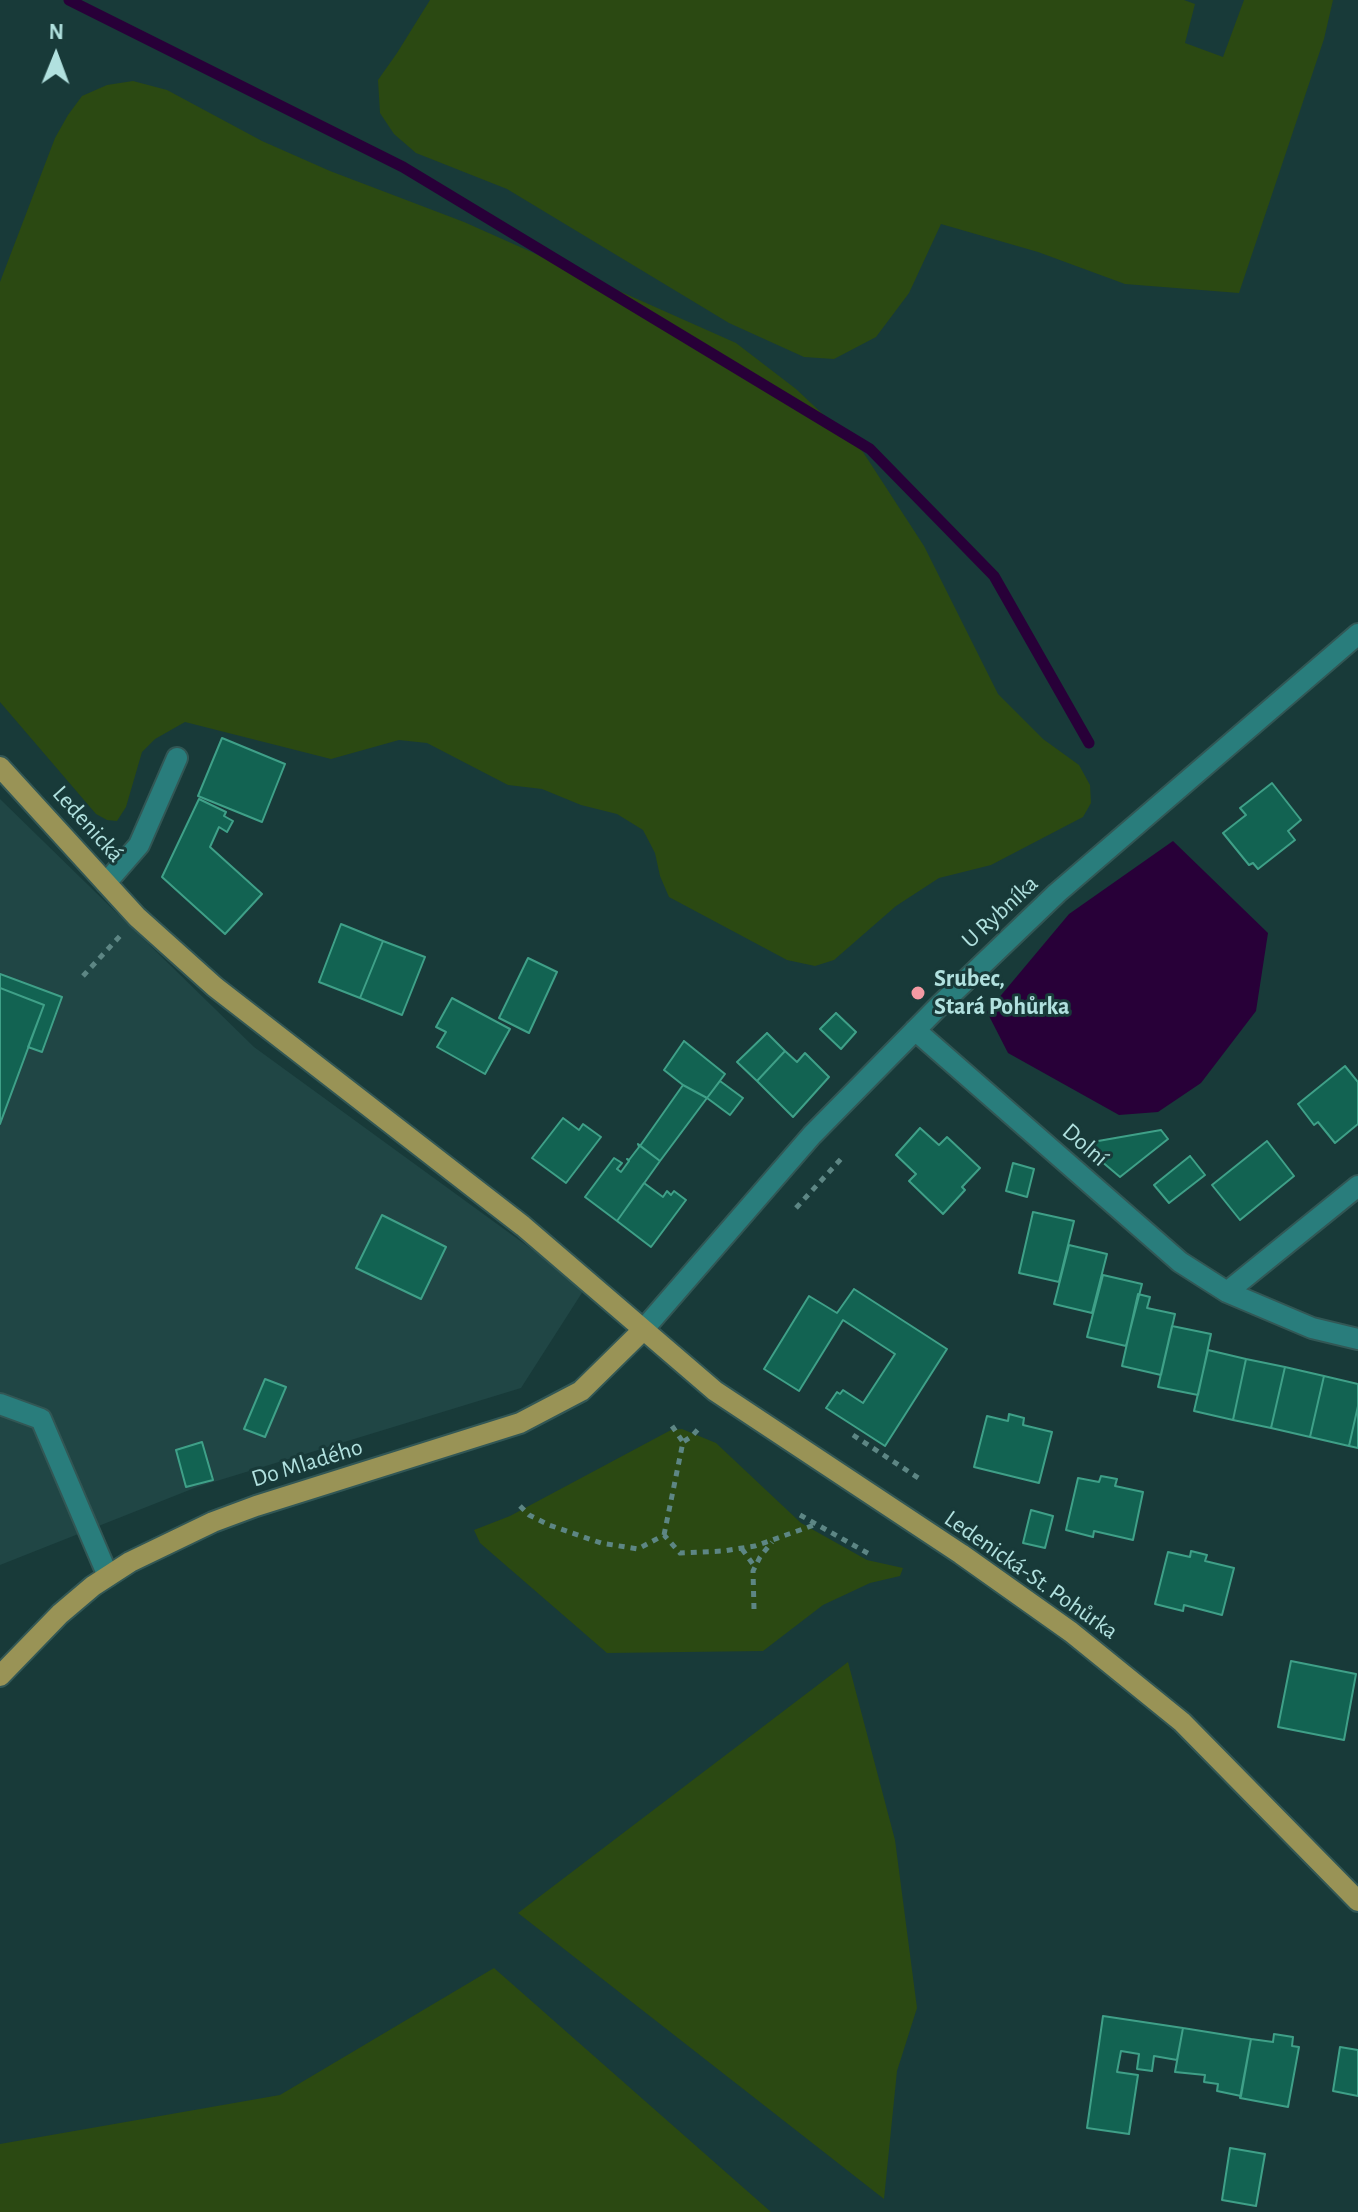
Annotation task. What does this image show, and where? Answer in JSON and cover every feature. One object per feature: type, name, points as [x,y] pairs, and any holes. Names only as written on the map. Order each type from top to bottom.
[{"type":"main road","name":"Ledenická","points":[[0,767],[137,917],[215,987],[523,1226],[643,1330]]},
{"type":"main road","name":"Do Mladého","points":[[1,1674],[60,1614],[108,1576],[170,1541],[213,1522],[520,1423],[581,1391],[643,1330]]},
{"type":"main road","name":"Ledenická-St. Pohůrka","points":[[643,1330],[715,1391],[961,1554],[1071,1632],[1182,1722],[1358,1901]]},
{"type":"street","name":"U Rybníka","points":[[643,1330],[812,1135],[915,1030],[1057,893],[1358,634]]},
{"type":"street","points":[[106,883],[139,845],[177,758]]},
{"type":"street","name":"Dolní","points":[[915,1030],[1180,1262],[1227,1292],[1312,1328],[1358,1339]]},
{"type":"street","points":[[1227,1292],[1358,1186]]},
{"type":"street","points":[[0,1404],[41,1419],[108,1576]]},
{"type":"path","points":[[796,1208],[841,1159]]},
{"type":"path","points":[[672,1426],[683,1442]]},
{"type":"path","points":[[664,1535],[683,1442],[700,1427]]},
{"type":"path","points":[[853,1435],[923,1481]]},
{"type":"path","points":[[520,1506],[529,1515],[549,1525],[601,1543],[638,1549],[664,1535]]},
{"type":"path","points":[[800,1515],[871,1555]]},
{"type":"path","points":[[664,1535],[680,1553],[741,1549],[773,1542],[817,1524]]},
{"type":"path","points":[[754,1609],[752,1586],[755,1567],[773,1542]]},
{"type":"path","points":[[741,1549],[755,1567]]},
{"type":"shaded area","points":[[0,799],[254,1047],[585,1288],[521,1388],[197,1487],[0,1565]]},
{"type":"shaded area","points":[[1173,841],[1268,933],[1256,1011],[1201,1083],[1158,1112],[1119,1115],[1008,1053],[987,1012],[1069,914]]},
{"type":"green space","points":[[430,0],[1184,0],[1195,4],[1185,43],[1223,57],[1244,0],[1333,0],[1324,39],[1239,293],[1125,284],[1038,252],[941,224],[909,293],[876,337],[834,359],[804,357],[729,323],[507,189],[416,153],[394,134],[380,113],[378,80]]},
{"type":"green space","points":[[133,81],[167,90],[262,141],[330,171],[464,222],[736,343],[796,389],[863,452],[924,546],[998,694],[1043,739],[1079,765],[1090,785],[1091,803],[1083,817],[991,865],[939,878],[896,906],[834,960],[815,966],[787,960],[669,897],[655,853],[643,830],[617,814],[581,805],[542,789],[508,785],[427,743],[399,740],[331,759],[185,722],[155,739],[142,752],[126,807],[117,821],[96,814],[0,702],[0,282],[55,138],[68,115],[82,96],[107,85]]},
{"type":"green space","points":[[682,1429],[716,1443],[801,1523],[867,1560],[903,1568],[900,1576],[870,1583],[823,1605],[763,1651],[607,1653],[480,1543],[474,1530],[510,1516],[671,1430]]},
{"type":"green space","points":[[848,1662],[895,1840],[917,2008],[897,2071],[884,2199],[518,1913]]},
{"type":"green space","points":[[494,1968],[771,2212],[0,2212],[0,2144],[280,2095]]},
{"type":"building","points":[[222,738],[285,764],[262,822],[198,796]]},
{"type":"building","points":[[1272,783],[1301,820],[1288,831],[1295,840],[1258,869],[1253,863],[1249,865],[1223,833],[1246,815],[1240,808]]},
{"type":"building","points":[[199,799],[226,812],[224,816],[233,821],[227,832],[219,827],[210,847],[262,894],[225,934],[162,877]]},
{"type":"building","points":[[341,924],[383,941],[360,998],[319,982]]},
{"type":"building","points":[[383,941],[425,957],[402,1015],[360,998]]},
{"type":"building","points":[[528,958],[557,972],[529,1033],[499,1018]]},
{"type":"building","points":[[0,974],[62,997],[42,1052],[28,1047],[44,1005],[0,988]]},
{"type":"building","points":[[0,988],[44,1005],[0,1124]]},
{"type":"building","points":[[452,998],[510,1029],[485,1074],[437,1047],[446,1032],[436,1027]]},
{"type":"building","points":[[836,1013],[856,1032],[841,1049],[820,1029]]},
{"type":"building","points":[[767,1033],[785,1051],[757,1081],[737,1062]]},
{"type":"building","points":[[684,1041],[725,1074],[707,1098],[664,1070]]},
{"type":"building","points":[[785,1051],[797,1062],[805,1053],[829,1077],[793,1117],[757,1081]]},
{"type":"building","points":[[1345,1066],[1358,1082],[1358,1124],[1335,1143],[1318,1122],[1314,1125],[1298,1104]]},
{"type":"building","points":[[720,1081],[743,1098],[730,1115],[707,1098]]},
{"type":"building","points":[[683,1085],[707,1098],[660,1161],[640,1146]]},
{"type":"building","points":[[563,1118],[579,1130],[583,1124],[601,1137],[566,1183],[532,1158]]},
{"type":"building","points":[[920,1128],[939,1145],[947,1137],[980,1168],[943,1214],[909,1181],[916,1174],[896,1155]]},
{"type":"building","points":[[1161,1130],[1168,1139],[1120,1177],[1081,1144]]},
{"type":"building","points":[[1267,1141],[1294,1176],[1240,1220],[1212,1185]]},
{"type":"building","points":[[638,1144],[660,1161],[617,1221],[585,1197],[614,1158],[622,1163],[617,1169],[621,1172],[629,1161],[627,1159],[639,1147]]},
{"type":"building","points":[[1190,1156],[1205,1175],[1169,1203],[1154,1185]]},
{"type":"building","points":[[1013,1163],[1034,1169],[1027,1197],[1006,1191]]},
{"type":"building","points":[[644,1183],[663,1197],[667,1191],[671,1195],[674,1191],[686,1200],[651,1247],[617,1221]]},
{"type":"building","points":[[1033,1212],[1074,1221],[1059,1282],[1019,1273]]},
{"type":"building","points":[[382,1215],[446,1247],[421,1299],[356,1268]]},
{"type":"building","points":[[1069,1245],[1107,1254],[1092,1313],[1054,1304]]},
{"type":"building","points":[[1103,1275],[1142,1284],[1126,1346],[1087,1337]]},
{"type":"building","points":[[854,1289],[947,1349],[885,1446],[826,1408],[837,1392],[840,1394],[843,1390],[863,1403],[895,1354],[843,1320],[799,1391],[764,1369],[809,1296],[837,1313]]},
{"type":"building","points":[[1138,1294],[1150,1297],[1147,1308],[1175,1314],[1161,1375],[1122,1366]]},
{"type":"building","points":[[1172,1326],[1211,1334],[1198,1395],[1158,1387]]},
{"type":"building","points":[[1208,1350],[1246,1359],[1233,1420],[1194,1411]]},
{"type":"building","points":[[1246,1359],[1285,1367],[1271,1428],[1233,1420]]},
{"type":"building","points":[[1285,1367],[1324,1376],[1310,1437],[1271,1428]]},
{"type":"building","points":[[1324,1376],[1358,1384],[1358,1406],[1349,1446],[1310,1437]]},
{"type":"building","points":[[265,1379],[286,1387],[265,1437],[244,1429]]},
{"type":"building","points":[[1358,1406],[1358,1448],[1349,1446]]},
{"type":"building","points":[[1009,1414],[1024,1418],[1023,1425],[1052,1432],[1039,1483],[974,1467],[987,1416],[1008,1421]]},
{"type":"building","points":[[202,1442],[213,1480],[186,1487],[176,1450]]},
{"type":"building","points":[[1101,1476],[1117,1479],[1115,1486],[1143,1492],[1133,1540],[1094,1531],[1093,1537],[1066,1530],[1078,1478],[1099,1482]]},
{"type":"building","points":[[1031,1510],[1053,1516],[1045,1548],[1023,1543]]},
{"type":"building","points":[[1191,1551],[1207,1555],[1205,1561],[1234,1568],[1222,1615],[1184,1605],[1183,1611],[1155,1604],[1168,1552],[1190,1557]]},
{"type":"building","points":[[1291,1661],[1356,1674],[1344,1740],[1278,1727]]},
{"type":"building","points":[[1103,2016],[1183,2028],[1177,2060],[1154,2056],[1152,2071],[1137,2069],[1139,2054],[1121,2051],[1117,2072],[1138,2075],[1129,2134],[1087,2128]]},
{"type":"building","points":[[1183,2028],[1251,2039],[1241,2096],[1217,2091],[1218,2084],[1204,2082],[1205,2075],[1175,2072]]},
{"type":"building","points":[[1274,2034],[1293,2037],[1292,2046],[1299,2047],[1288,2107],[1240,2098],[1251,2039],[1273,2042]]},
{"type":"building","points":[[1340,2047],[1358,2050],[1358,2096],[1333,2091]]},
{"type":"building","points":[[1230,2148],[1265,2154],[1256,2206],[1222,2200]]},
{"type":"waterway","points":[[69,0],[403,167],[870,449],[994,576],[1089,743]]},
{"type":"place","name":"Srubec, Stará Pohůrka","points":[[918,993]]}]
